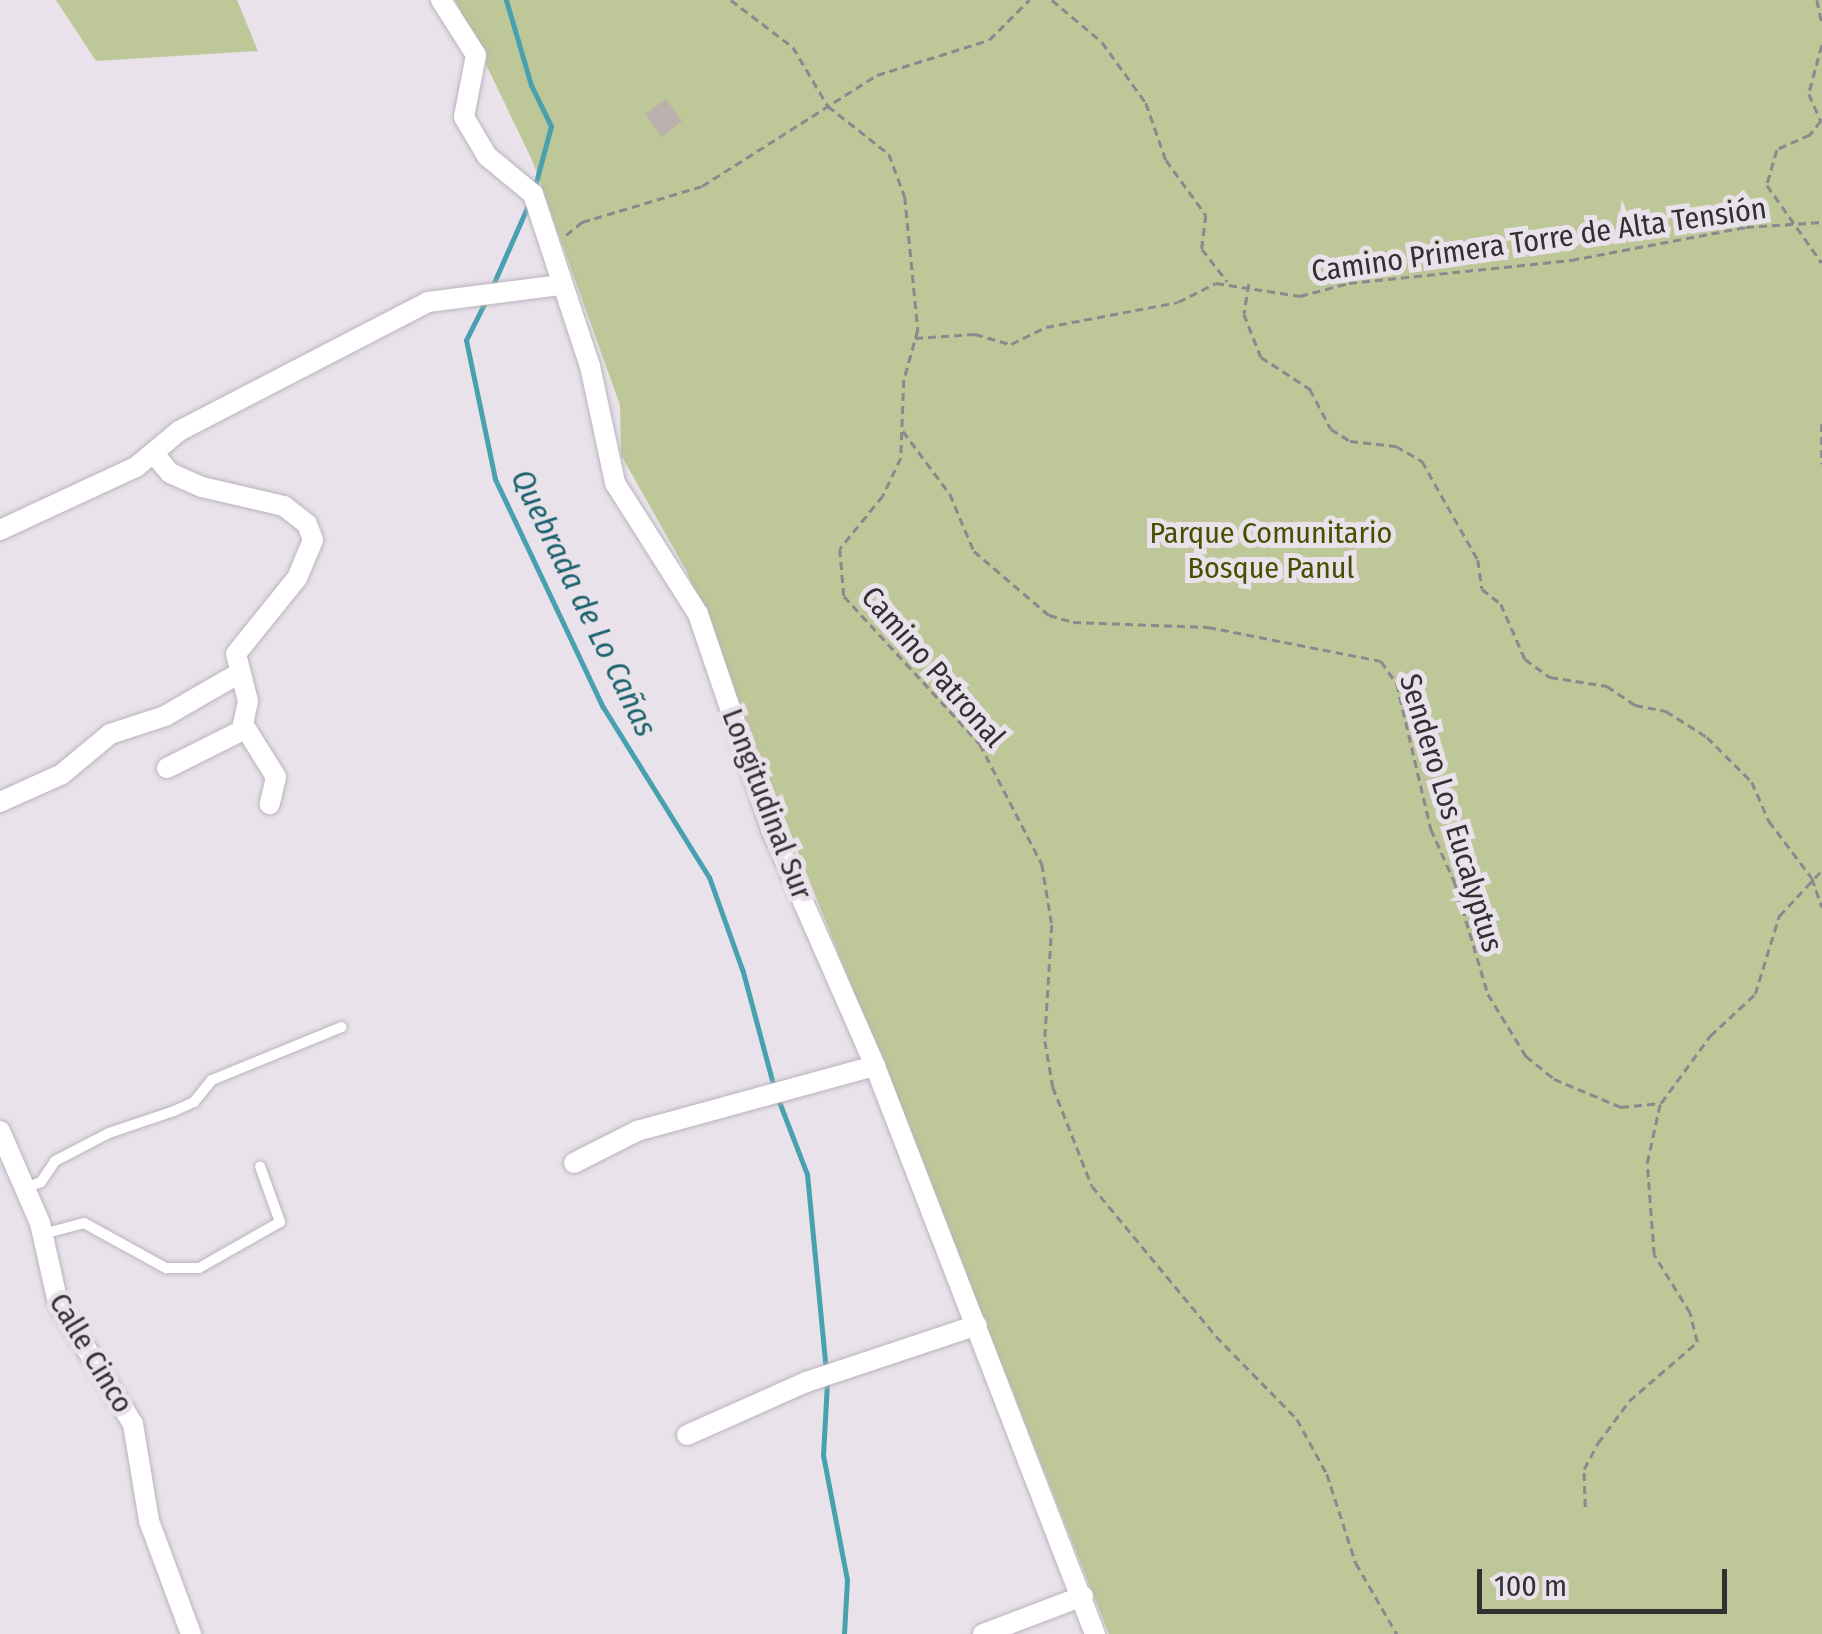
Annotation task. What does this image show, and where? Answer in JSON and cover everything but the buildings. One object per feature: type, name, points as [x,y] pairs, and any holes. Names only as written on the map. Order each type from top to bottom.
[{"type":"street","name":"Longitudinal Sur","points":[[441,0],[476,56],[464,117],[472,136],[532,194],[590,366],[615,483],[698,614],[772,831],[875,1066],[1095,1634]]},
{"type":"street","points":[[0,530],[155,454],[179,431],[428,302],[562,285]]},
{"type":"street","points":[[155,454],[170,473],[202,487],[284,506],[306,524],[313,540],[297,578],[236,654],[236,675],[248,701],[246,729],[273,764],[270,804]]},
{"type":"street","points":[[0,802],[62,774],[110,734],[165,716],[236,675]]},
{"type":"street","points":[[167,768],[246,729]]},
{"type":"street","points":[[574,1164],[637,1131],[875,1066]]},
{"type":"street","name":"Calle Cinco","points":[[0,1132],[42,1234],[58,1304],[133,1424],[149,1520],[191,1634]]},
{"type":"street","points":[[688,1435],[806,1382],[976,1325]]},
{"type":"street","points":[[982,1634],[1083,1596]]},
{"type":"lane","points":[[26,1188],[40,1182],[55,1161],[109,1133],[194,1102],[212,1080],[342,1027]]},
{"type":"lane","points":[[42,1234],[84,1223],[166,1268],[199,1268],[280,1222],[260,1166]]},
{"type":"path","name":"Camino Patronal","points":[[732,0],[793,47],[828,106],[875,140],[898,168],[918,303],[915,338],[904,380],[901,458],[883,496],[840,549],[844,596],[980,744],[1042,864],[1052,924],[1045,1041],[1053,1087],[1092,1186],[1216,1336],[1297,1420],[1327,1474],[1356,1563],[1396,1634]]},
{"type":"path","points":[[550,255],[582,222],[702,186],[877,76],[989,40],[1029,0]]},
{"type":"path","points":[[1052,0],[1102,42],[1146,103],[1166,160],[1206,214],[1202,249],[1228,282]]},
{"type":"path","points":[[1818,0],[1822,24]]},
{"type":"path","points":[[1822,45],[1809,94],[1821,121],[1768,162],[1767,185],[1822,262]]},
{"type":"path","name":"Camino Primera Torre de Alta Tensión","points":[[915,338],[975,334],[1011,344],[1046,327],[1178,302],[1228,282],[1300,296],[1822,222]]},
{"type":"path","points":[[1250,284],[1249,336],[1277,372],[1310,389],[1331,429],[1350,441],[1412,451],[1422,461],[1478,560],[1482,589],[1500,604],[1525,659],[1550,678],[1607,686],[1635,705],[1666,710],[1706,737],[1752,782],[1768,821],[1812,878],[1822,907]]},
{"type":"path","points":[[1822,424],[1822,464]]},
{"type":"path","name":"Sendero Los Eucalyptus","points":[[902,430],[950,494],[974,551],[1049,615],[1072,622],[1180,623],[1381,661],[1397,684],[1413,765],[1455,883],[1471,953],[1526,1056],[1554,1079],[1621,1107],[1661,1103]]},
{"type":"path","points":[[1586,1507],[1584,1468],[1598,1443],[1629,1401],[1697,1342],[1690,1313],[1654,1254],[1648,1163],[1661,1103],[1710,1036],[1754,994],[1779,916],[1822,870]]},
{"type":"green space","points":[[56,0],[237,0],[258,51],[96,61]]},
{"type":"green space","name":"Parque Comunitario Bosque Panul","points":[[455,0],[1822,0],[1822,1634],[1109,1634],[686,570],[621,455],[620,405],[532,160]]},
{"type":"waterway","name":"Quebrada de Lo Cañas","points":[[506,0],[531,85],[551,126],[535,186]]},
{"type":"waterway","name":"Quebrada de Lo Cañas","points":[[492,287],[530,201]]},
{"type":"waterway","name":"Quebrada de Lo Cañas","points":[[485,302],[466,340],[495,479],[603,707],[709,877],[743,972],[774,1088]]},
{"type":"waterway","name":"Quebrada de Lo Cañas","points":[[778,1099],[807,1174],[826,1371]]},
{"type":"waterway","name":"Quebrada de Lo Cañas","points":[[827,1382],[823,1455],[847,1580],[844,1634]]}]
